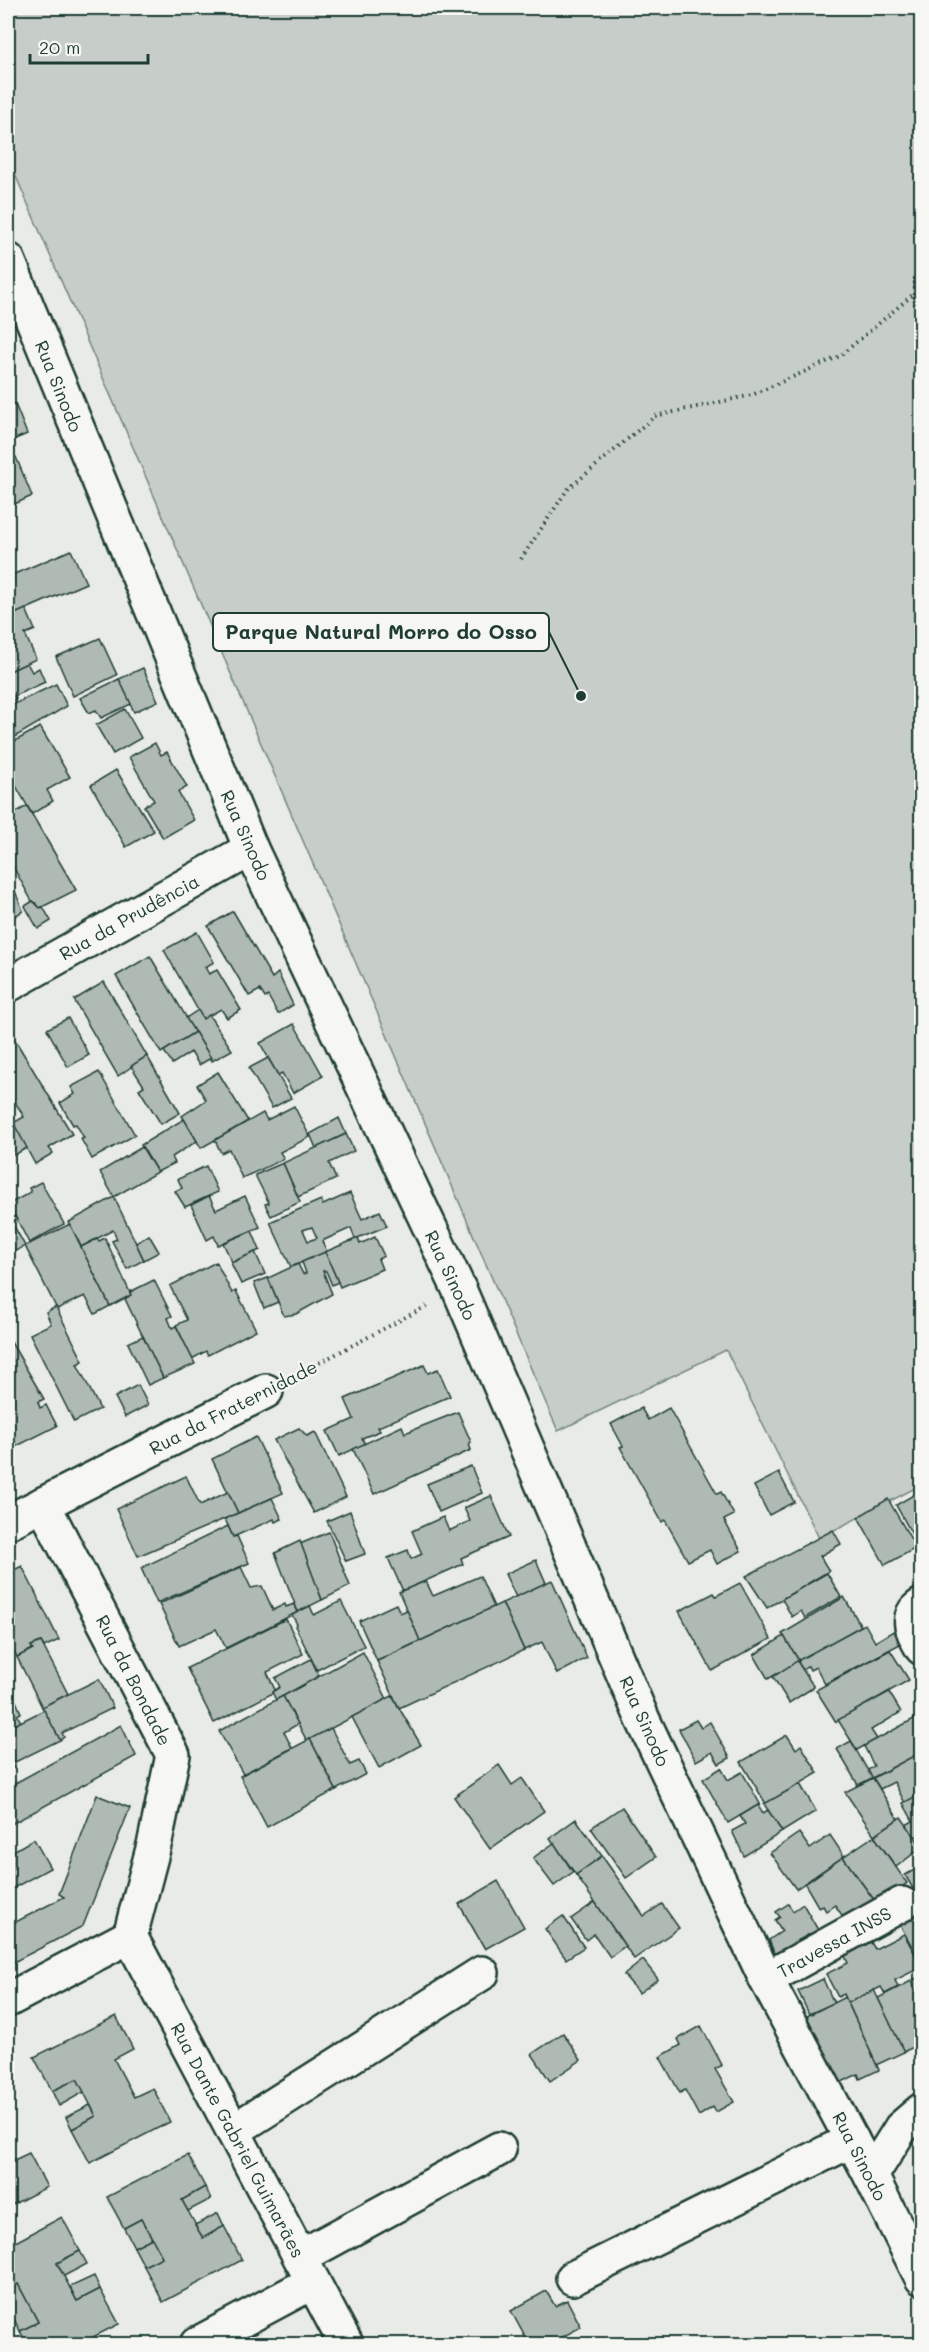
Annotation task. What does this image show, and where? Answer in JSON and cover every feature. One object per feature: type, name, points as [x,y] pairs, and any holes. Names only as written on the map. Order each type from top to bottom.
[{"type":"street","name":"Rua Sinodo","points":[[8,260],[251,849],[459,1289],[643,1720],[766,1979],[871,2176],[921,2277]]},
{"type":"street","name":"Rua da Prudência","points":[[8,985],[251,849]]},
{"type":"street","name":"Rua da Fraternidade","points":[[8,1522],[266,1391]]},
{"type":"street","name":"Rua da Bondade","points":[[43,1504],[173,1755],[155,1841],[130,1936]]},
{"type":"street","name":"Travessa INSS","points":[[766,1979],[902,1904]]},
{"type":"street","points":[[8,2000],[130,1936]]},
{"type":"street","name":"Rua Dante Gabriel Guimarães","points":[[130,1936],[346,2344]]},
{"type":"street","points":[[233,2131],[482,1973]]},
{"type":"street","points":[[871,2176],[901,2128],[921,2110]]},
{"type":"street","points":[[573,2278],[852,2140]]},
{"type":"street","points":[[196,2344],[306,2269],[499,2149]]},
{"type":"path","points":[[521,559],[567,490],[655,416],[752,395],[840,356],[921,287]]},
{"type":"path","name":"Rua da Fraternidade","points":[[266,1391],[459,1289]]},
{"type":"shaded area","points":[[8,8],[921,8],[921,1485],[819,1538],[726,1350],[558,1431],[8,158]]},
{"type":"building","points":[[15,404],[27,434],[8,442],[8,407]]},
{"type":"building","points":[[16,457],[32,496],[8,507],[8,461]]},
{"type":"building","points":[[71,550],[86,583],[8,617],[8,583],[14,580],[12,575]]},
{"type":"building","points":[[26,609],[35,630],[25,634],[36,659],[8,672],[8,617]]},
{"type":"building","points":[[100,638],[117,675],[73,696],[56,657]]},
{"type":"building","points":[[27,663],[32,672],[39,668],[45,682],[14,696],[16,699],[8,703],[8,672]]},
{"type":"building","points":[[143,668],[158,701],[134,712],[119,679]]},
{"type":"building","points":[[119,679],[131,704],[101,718],[96,710],[89,713],[80,698]]},
{"type":"building","points":[[56,684],[67,706],[8,741],[8,707]]},
{"type":"building","points":[[125,709],[141,738],[113,754],[96,725]]},
{"type":"building","points":[[40,727],[70,777],[47,790],[53,801],[32,814],[8,772],[8,745]]},
{"type":"building","points":[[155,743],[161,755],[167,752],[187,787],[178,792],[194,820],[163,838],[144,806],[154,801],[129,757]]},
{"type":"building","points":[[116,770],[154,831],[126,847],[91,785]]},
{"type":"building","points":[[8,772],[16,786],[8,790]]},
{"type":"building","points":[[27,806],[76,890],[40,908],[36,903],[34,905],[8,857],[8,817]]},
{"type":"building","points":[[11,881],[23,911],[8,920],[8,882]]},
{"type":"building","points":[[33,901],[40,908],[43,907],[51,921],[38,929],[25,906]]},
{"type":"building","points":[[233,911],[272,978],[278,973],[293,1005],[278,1014],[268,996],[265,998],[260,990],[249,996],[208,926]]},
{"type":"building","points":[[197,932],[214,962],[205,967],[209,974],[217,970],[241,1010],[227,1018],[221,1009],[203,1019],[164,950]]},
{"type":"building","points":[[150,956],[195,1032],[161,1053],[116,976]]},
{"type":"building","points":[[104,982],[147,1056],[118,1076],[74,1000]]},
{"type":"building","points":[[198,1010],[203,1019],[209,1015],[232,1050],[212,1061],[186,1018]]},
{"type":"building","points":[[68,1018],[89,1055],[68,1067],[47,1029]]},
{"type":"building","points":[[294,1024],[323,1076],[293,1093],[282,1073],[278,1075],[260,1043]]},
{"type":"building","points":[[195,1032],[211,1058],[199,1065],[191,1052],[172,1064],[164,1051]]},
{"type":"building","points":[[12,1035],[72,1134],[49,1148],[53,1153],[35,1164],[13,1123],[24,1117],[8,1090],[8,1038]]},
{"type":"building","points":[[147,1056],[180,1113],[161,1124],[139,1089],[144,1086],[131,1066]]},
{"type":"building","points":[[268,1058],[291,1098],[272,1108],[249,1068]]},
{"type":"building","points":[[99,1072],[135,1135],[92,1159],[76,1124],[73,1125],[60,1103],[75,1094],[71,1087]]},
{"type":"building","points":[[218,1072],[248,1121],[201,1148],[182,1116],[206,1100],[197,1085]]},
{"type":"building","points":[[294,1106],[310,1137],[280,1152],[284,1159],[242,1178],[229,1149],[221,1153],[215,1140],[263,1113],[267,1120]]},
{"type":"building","points":[[8,1113],[27,1148],[14,1155],[8,1144]]},
{"type":"building","points":[[339,1118],[346,1134],[316,1148],[310,1134]]},
{"type":"building","points":[[184,1119],[197,1141],[172,1157],[175,1163],[157,1172],[141,1145]]},
{"type":"building","points":[[346,1134],[354,1151],[329,1163],[336,1179],[298,1197],[283,1163]]},
{"type":"building","points":[[142,1147],[157,1172],[114,1197],[100,1172]]},
{"type":"building","points":[[283,1163],[300,1202],[271,1216],[265,1204],[269,1203],[255,1175]]},
{"type":"building","points":[[206,1166],[218,1192],[185,1207],[175,1191],[182,1188],[178,1179]]},
{"type":"building","points":[[41,1182],[64,1224],[29,1243],[9,1204],[31,1192],[29,1188]]},
{"type":"building","points":[[350,1193],[362,1219],[380,1211],[387,1226],[355,1239],[351,1228],[322,1241],[327,1252],[291,1267],[270,1222],[321,1200],[323,1205]],"holes":[[[312,1227],[317,1238],[308,1241],[303,1230]]]},
{"type":"building","points":[[209,1196],[216,1210],[245,1196],[260,1227],[218,1245],[214,1236],[207,1240],[191,1205]]},
{"type":"building","points":[[114,1197],[144,1260],[127,1269],[112,1241],[117,1239],[113,1230],[81,1247],[69,1222]]},
{"type":"building","points":[[8,1215],[25,1246],[8,1255]]},
{"type":"building","points":[[70,1224],[110,1306],[95,1314],[85,1296],[57,1309],[25,1246]]},
{"type":"building","points":[[252,1231],[260,1250],[232,1262],[223,1243]]},
{"type":"building","points":[[149,1235],[159,1252],[144,1260],[136,1243]]},
{"type":"building","points":[[375,1237],[384,1256],[378,1259],[382,1269],[340,1287],[325,1252],[358,1238],[360,1244]]},
{"type":"building","points":[[105,1238],[131,1295],[110,1306],[81,1247],[97,1239],[99,1241]]},
{"type":"building","points":[[255,1252],[265,1274],[241,1284],[231,1263]]},
{"type":"building","points":[[325,1252],[338,1282],[332,1285],[326,1271],[323,1271],[332,1294],[296,1314],[284,1316],[268,1278],[298,1264],[303,1274],[306,1273],[302,1262]]},
{"type":"building","points":[[216,1262],[232,1293],[236,1291],[256,1330],[208,1355],[206,1351],[192,1359],[176,1325],[187,1320],[170,1286]]},
{"type":"building","points":[[268,1278],[278,1302],[264,1308],[254,1283]]},
{"type":"building","points":[[154,1280],[172,1316],[168,1318],[172,1328],[176,1326],[195,1364],[163,1378],[125,1299],[131,1295],[130,1292]]},
{"type":"building","points":[[56,1307],[83,1361],[77,1364],[100,1409],[74,1422],[30,1334],[51,1324],[46,1312]]},
{"type":"building","points":[[143,1336],[163,1378],[148,1385],[128,1343]]},
{"type":"building","points":[[8,1337],[44,1399],[38,1402],[40,1408],[46,1405],[57,1426],[13,1448],[8,1437]]},
{"type":"building","points":[[424,1365],[428,1373],[438,1369],[450,1396],[378,1427],[380,1431],[362,1438],[365,1444],[339,1456],[327,1431],[354,1419],[345,1399]]},
{"type":"building","points":[[138,1385],[148,1405],[125,1417],[115,1397]]},
{"type":"building","points":[[641,1408],[648,1420],[669,1408],[717,1494],[721,1492],[734,1515],[724,1520],[741,1551],[717,1564],[710,1550],[688,1561],[665,1520],[662,1522],[620,1447],[623,1446],[611,1424]]},
{"type":"building","points":[[458,1412],[471,1442],[469,1444],[471,1450],[374,1494],[353,1449],[402,1426],[405,1433]]},
{"type":"building","points":[[299,1428],[307,1436],[315,1432],[346,1497],[314,1513],[274,1440]]},
{"type":"building","points":[[256,1437],[283,1493],[238,1513],[212,1459]]},
{"type":"building","points":[[471,1466],[482,1493],[439,1512],[427,1484]]},
{"type":"building","points":[[779,1473],[794,1502],[769,1515],[754,1486]]},
{"type":"building","points":[[186,1476],[200,1505],[228,1492],[238,1513],[138,1556],[116,1509]]},
{"type":"building","points":[[922,1490],[922,1545],[919,1547],[896,1505]]},
{"type":"building","points":[[491,1496],[509,1537],[461,1558],[463,1564],[403,1591],[388,1558],[408,1550],[411,1559],[422,1554],[412,1531],[443,1517],[449,1531],[470,1521],[464,1508]]},
{"type":"building","points":[[272,1498],[282,1519],[275,1522],[274,1519],[233,1537],[225,1519]]},
{"type":"building","points":[[888,1499],[916,1548],[885,1565],[858,1517]]},
{"type":"building","points":[[350,1511],[365,1554],[346,1561],[327,1521]]},
{"type":"building","points":[[228,1526],[233,1537],[237,1536],[249,1563],[157,1603],[141,1568]]},
{"type":"building","points":[[833,1530],[841,1544],[820,1556],[829,1571],[767,1608],[746,1576]]},
{"type":"building","points":[[329,1532],[350,1586],[322,1600],[300,1544]]},
{"type":"building","points":[[300,1541],[322,1600],[298,1612],[275,1553]]},
{"type":"building","points":[[536,1560],[546,1583],[516,1597],[505,1574]]},
{"type":"building","points":[[22,1566],[59,1640],[44,1647],[41,1642],[31,1646],[33,1649],[17,1657],[8,1638],[8,1573]]},
{"type":"building","points":[[241,1567],[251,1588],[262,1586],[273,1610],[285,1604],[286,1607],[294,1604],[298,1612],[226,1648],[216,1629],[179,1646],[159,1604]]},
{"type":"building","points":[[827,1573],[841,1597],[805,1618],[801,1611],[792,1617],[782,1599]]},
{"type":"building","points":[[480,1576],[494,1607],[420,1641],[399,1592],[426,1581],[433,1596]]},
{"type":"building","points":[[552,1580],[587,1658],[557,1674],[542,1642],[524,1650],[502,1603]]},
{"type":"building","points":[[740,1583],[771,1639],[712,1671],[679,1611],[714,1593],[716,1596]]},
{"type":"building","points":[[844,1597],[861,1626],[799,1661],[782,1634]]},
{"type":"building","points":[[341,1601],[364,1646],[317,1670],[295,1626],[297,1624],[292,1615],[310,1606],[314,1615]]},
{"type":"building","points":[[502,1603],[524,1650],[399,1708],[377,1661]]},
{"type":"building","points":[[396,1604],[400,1613],[407,1610],[420,1641],[377,1661],[359,1621]]},
{"type":"building","points":[[286,1619],[303,1654],[267,1672],[275,1690],[273,1693],[214,1723],[187,1668]]},
{"type":"building","points":[[865,1624],[875,1642],[895,1630],[902,1643],[825,1684],[816,1667],[810,1670],[808,1666],[803,1670],[797,1661]]},
{"type":"building","points":[[784,1636],[799,1661],[768,1679],[754,1655]]},
{"type":"building","points":[[41,1642],[68,1694],[42,1707],[17,1657],[33,1649],[31,1646]]},
{"type":"building","points":[[890,1650],[909,1680],[836,1722],[816,1690]]},
{"type":"building","points":[[363,1652],[387,1699],[307,1741],[283,1696]]},
{"type":"building","points":[[311,1659],[319,1676],[276,1700],[272,1692],[280,1687],[275,1678]]},
{"type":"building","points":[[797,1661],[814,1687],[789,1703],[773,1677]]},
{"type":"building","points":[[99,1679],[113,1708],[62,1733],[64,1737],[60,1740],[42,1707]]},
{"type":"building","points":[[889,1692],[901,1712],[871,1730],[877,1739],[857,1750],[838,1720]]},
{"type":"building","points":[[8,1694],[12,1703],[16,1701],[21,1713],[17,1715],[21,1722],[8,1728]]},
{"type":"building","points":[[283,1696],[298,1724],[284,1732],[292,1748],[243,1774],[219,1731]]},
{"type":"building","points":[[392,1696],[421,1745],[379,1768],[352,1717]]},
{"type":"building","points":[[44,1710],[60,1740],[13,1763],[8,1751],[8,1728]]},
{"type":"building","points":[[921,1715],[922,1752],[872,1778],[868,1770],[874,1766],[864,1746]]},
{"type":"building","points":[[696,1720],[701,1728],[710,1722],[730,1758],[719,1764],[712,1752],[696,1761],[679,1729]]},
{"type":"building","points":[[121,1725],[136,1756],[8,1826],[8,1787]]},
{"type":"building","points":[[331,1728],[350,1765],[359,1761],[366,1774],[336,1790],[310,1739]]},
{"type":"building","points":[[787,1735],[796,1749],[801,1745],[818,1773],[766,1804],[741,1762]]},
{"type":"building","points":[[310,1739],[336,1790],[267,1827],[240,1776]]},
{"type":"building","points":[[851,1741],[872,1778],[858,1785],[837,1749]]},
{"type":"building","points":[[8,1751],[14,1768],[8,1771]]},
{"type":"building","points":[[921,1752],[922,1793],[905,1803],[894,1782],[880,1789],[873,1778]]},
{"type":"building","points":[[499,1765],[512,1785],[522,1778],[544,1811],[490,1849],[454,1797]]},
{"type":"building","points":[[721,1768],[728,1780],[742,1772],[760,1804],[728,1823],[703,1779]]},
{"type":"building","points":[[873,1778],[898,1819],[874,1835],[845,1792]]},
{"type":"building","points":[[800,1784],[816,1811],[782,1832],[764,1804]]},
{"type":"building","points":[[922,1793],[922,1833],[915,1837],[906,1825],[913,1821],[903,1803]]},
{"type":"building","points":[[97,1795],[130,1808],[83,1926],[8,1965],[8,1926],[64,1897],[59,1894]]},
{"type":"building","points":[[758,1805],[763,1813],[768,1810],[782,1832],[744,1856],[732,1831],[745,1824],[740,1816]]},
{"type":"building","points":[[622,1807],[656,1857],[626,1878],[591,1828]]},
{"type":"building","points":[[901,1817],[922,1847],[896,1867],[874,1836]]},
{"type":"building","points":[[576,1819],[602,1856],[576,1875],[550,1838]]},
{"type":"building","points":[[799,1833],[810,1849],[830,1835],[844,1856],[796,1889],[770,1853]]},
{"type":"building","points":[[874,1836],[907,1883],[877,1904],[843,1857]]},
{"type":"building","points":[[34,1839],[50,1868],[8,1891],[8,1854]]},
{"type":"building","points":[[554,1843],[573,1872],[554,1886],[533,1858]]},
{"type":"building","points":[[602,1856],[644,1916],[662,1904],[679,1928],[634,1959],[576,1875]]},
{"type":"building","points":[[843,1857],[877,1904],[846,1921],[835,1905],[826,1911],[823,1906],[819,1908],[805,1884]]},
{"type":"building","points":[[922,1866],[922,1885],[914,1890],[905,1875]]},
{"type":"building","points":[[498,1881],[524,1927],[485,1949],[459,1904]]},
{"type":"building","points":[[595,1902],[625,1946],[610,1957],[594,1934],[586,1940],[571,1919]]},
{"type":"building","points":[[788,1904],[793,1911],[803,1904],[821,1935],[777,1960],[769,1940],[782,1931],[775,1920],[780,1917],[776,1912]]},
{"type":"building","points":[[922,1913],[922,1964],[900,1925]]},
{"type":"building","points":[[563,1916],[584,1947],[566,1959],[545,1929]]},
{"type":"building","points":[[866,1934],[875,1949],[904,1934],[922,1967],[895,1980],[898,1987],[885,1994],[881,1987],[848,2003],[844,1994],[838,1997],[826,1974],[848,1963],[841,1948]]},
{"type":"building","points":[[643,1960],[658,1979],[639,1993],[624,1975]]},
{"type":"building","points":[[922,1975],[922,2007],[911,1981]]},
{"type":"building","points":[[823,1979],[834,2003],[809,2014],[798,1991]]},
{"type":"building","points":[[911,1981],[922,2007],[922,2043],[903,2052],[878,1998]]},
{"type":"building","points":[[874,1990],[904,2052],[876,2065],[848,2003]]},
{"type":"building","points":[[845,1997],[879,2070],[860,2079],[858,2074],[838,2084],[807,2016]]},
{"type":"building","points":[[116,2016],[133,2049],[114,2059],[134,2097],[153,2088],[170,2122],[90,2163],[72,2129],[96,2116],[77,2079],[52,2091],[34,2057]]},
{"type":"building","points":[[701,2026],[722,2065],[715,2069],[734,2102],[716,2112],[713,2107],[699,2116],[685,2090],[680,2093],[660,2057],[681,2045],[678,2039]]},
{"type":"building","points":[[563,2033],[581,2060],[550,2081],[532,2054]]},
{"type":"building","points":[[77,2079],[84,2092],[59,2106],[52,2091]]},
{"type":"building","points":[[90,2105],[96,2116],[72,2129],[66,2117]]},
{"type":"building","points":[[8,2152],[12,2161],[29,2153],[47,2187],[8,2207]]},
{"type":"building","points":[[188,2155],[205,2187],[182,2200],[203,2238],[224,2226],[242,2260],[163,2302],[144,2266],[162,2257],[141,2219],[124,2228],[107,2197]]},
{"type":"building","points":[[205,2187],[211,2199],[188,2211],[182,2200]]},
{"type":"building","points":[[218,2213],[224,2226],[203,2238],[195,2225]]},
{"type":"building","points":[[62,2217],[80,2251],[57,2263],[77,2301],[100,2289],[119,2324],[79,2344],[27,2344],[20,2331],[38,2322],[18,2284],[8,2290],[8,2246]]},
{"type":"building","points":[[141,2219],[152,2238],[134,2247],[124,2228]]},
{"type":"building","points":[[152,2238],[162,2257],[144,2266],[134,2247]]},
{"type":"building","points":[[80,2251],[87,2264],[64,2276],[57,2263]]},
{"type":"building","points":[[94,2276],[100,2289],[77,2301],[70,2287]]},
{"type":"building","points":[[18,2284],[38,2322],[20,2331],[8,2307],[8,2290]]},
{"type":"building","points":[[546,2291],[555,2306],[567,2300],[581,2327],[549,2344],[529,2344],[511,2311]]},
{"type":"place","name":"Parque Natural Morro do Osso","points":[[581,696]]}]
